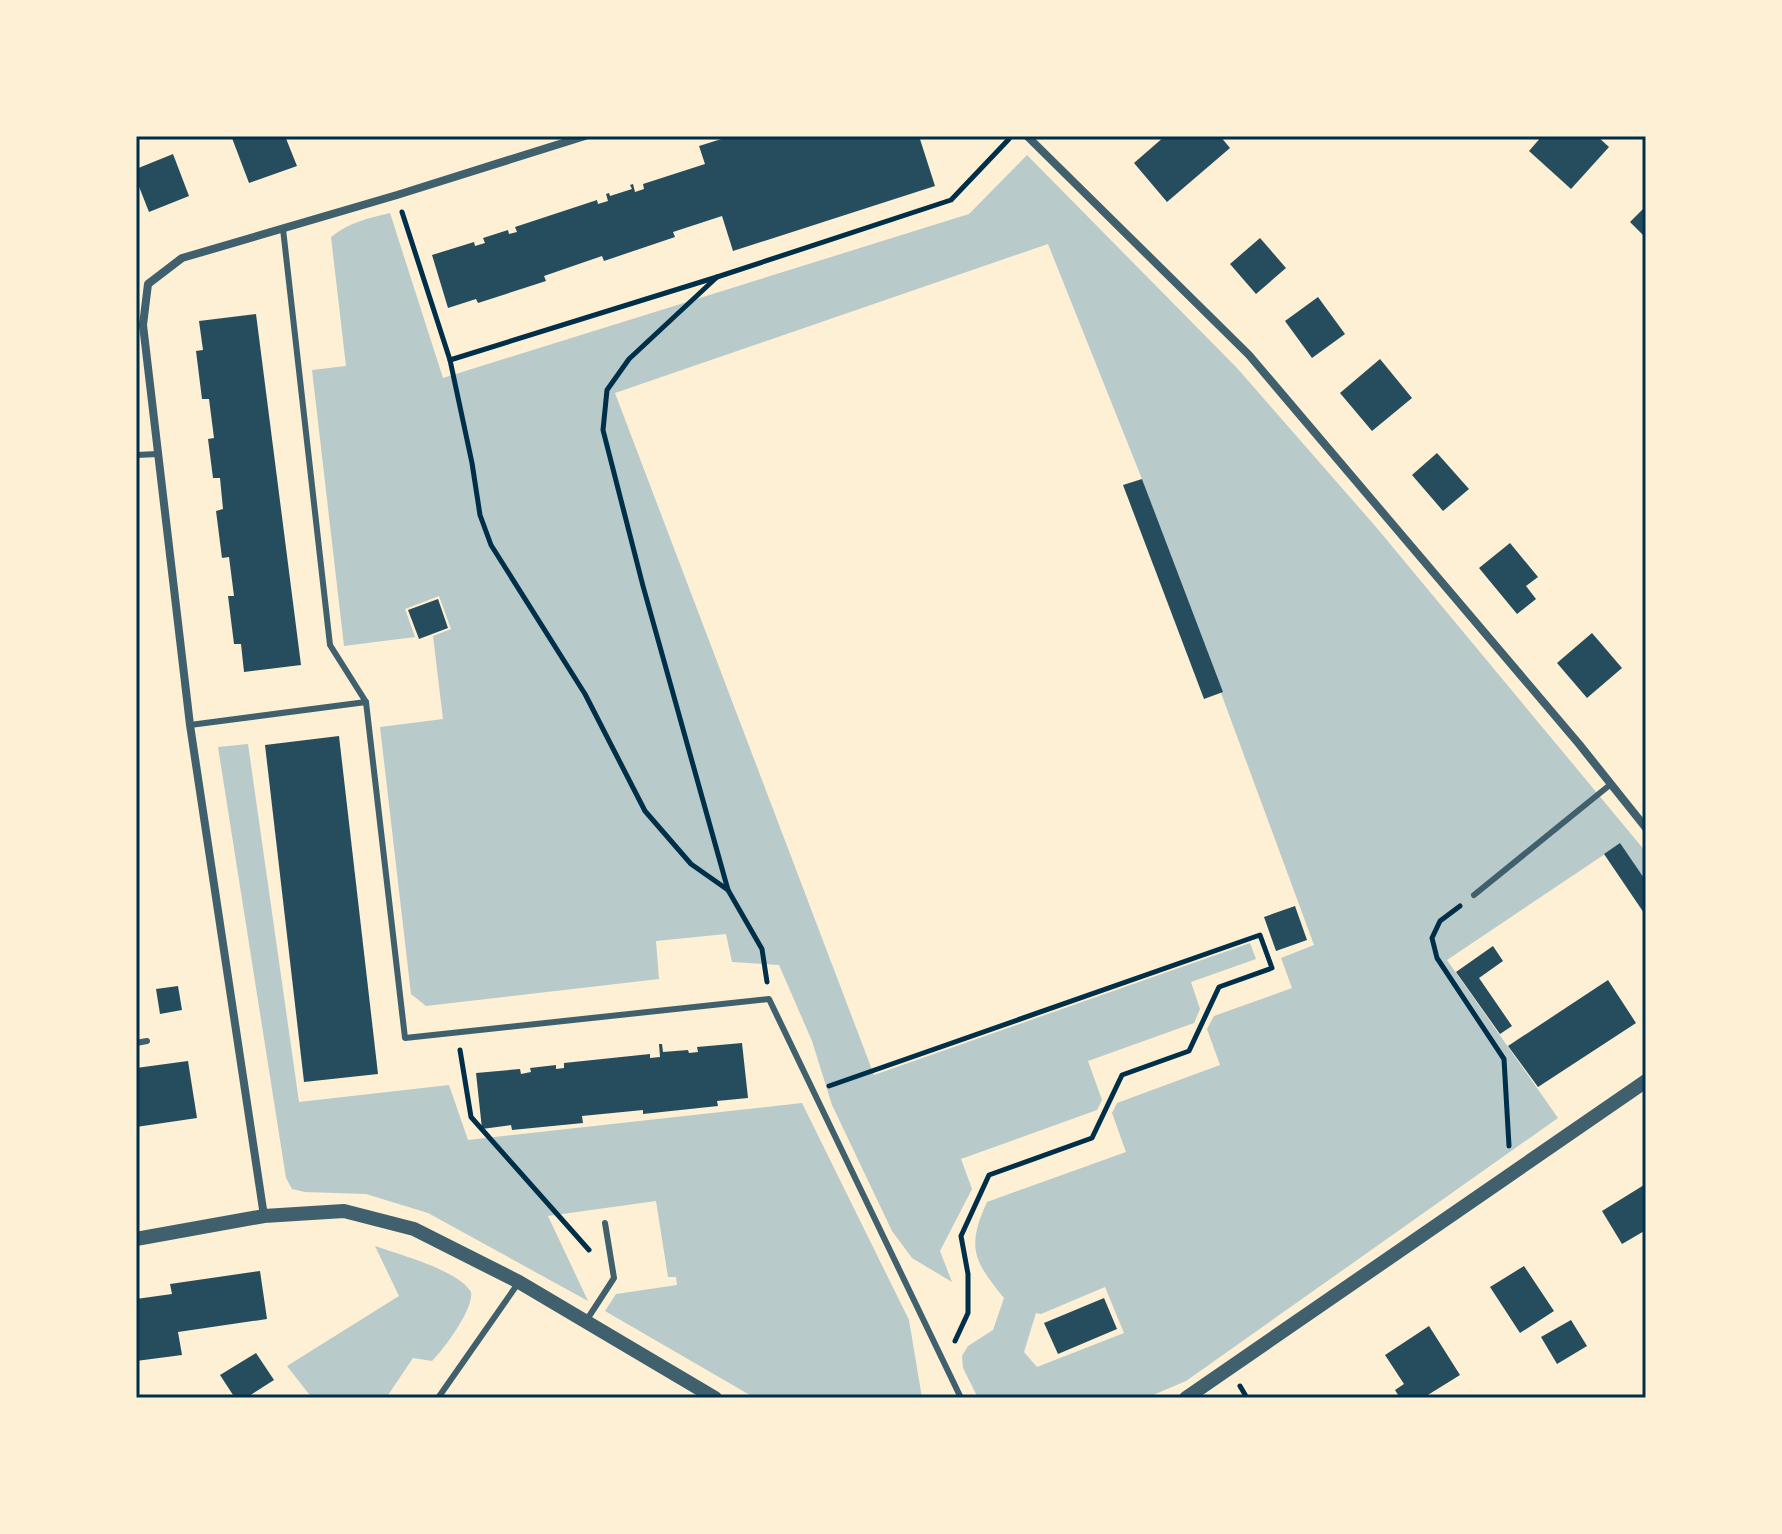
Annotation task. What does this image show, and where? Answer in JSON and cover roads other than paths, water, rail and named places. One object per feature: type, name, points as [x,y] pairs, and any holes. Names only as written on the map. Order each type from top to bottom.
[{"type":"street","points":[[264,1216],[190,725],[143,325],[148,284],[182,258],[585,136]]},
{"type":"street","points":[[1027,136],[1249,355],[1646,828]]},
{"type":"street","points":[[1186,1398],[1645,1083]]},
{"type":"street","points":[[136,1239],[264,1216],[344,1211],[414,1229],[519,1282],[715,1398]]},
{"type":"lane","points":[[283,229],[330,645],[366,702],[405,1038],[769,999],[961,1398]]},
{"type":"lane","points":[[136,455],[158,454]]},
{"type":"lane","points":[[190,725],[366,702]]},
{"type":"lane","points":[[1474,895],[1611,784]]},
{"type":"lane","points":[[136,1043],[147,1041]]},
{"type":"lane","points":[[586,1321],[614,1278],[605,1223]]},
{"type":"lane","points":[[438,1398],[519,1282]]}]
